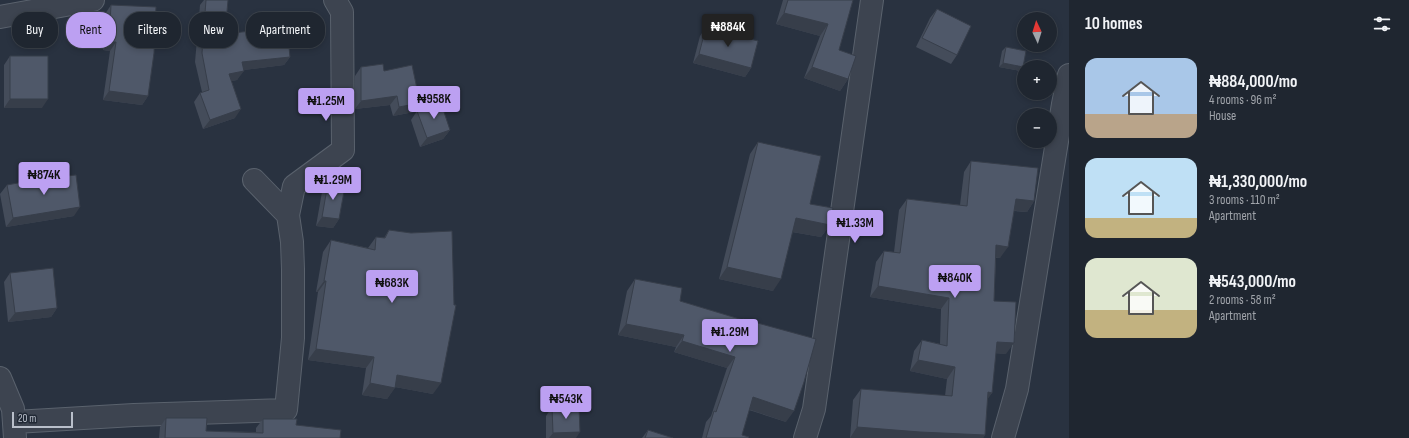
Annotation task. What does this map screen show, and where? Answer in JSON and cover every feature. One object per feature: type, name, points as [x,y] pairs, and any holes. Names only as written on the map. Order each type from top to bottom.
[{"type":"street","points":[[0,17],[94,0]]},
{"type":"street","points":[[0,378],[13,408],[15,430],[134,415],[286,410],[293,330],[292,242],[288,215],[294,186],[343,150],[342,12],[335,0]]},
{"type":"street","points":[[805,438],[814,409],[872,0]]},
{"type":"street","points":[[1003,438],[1016,389],[1069,74]]},
{"type":"street","points":[[254,180],[288,215]]},
{"type":"building","points":[[206,0],[228,0],[227,12],[205,12]]},
{"type":"building","points":[[788,0],[853,0],[839,50],[856,56],[848,79],[812,67],[828,24],[784,13]]},
{"type":"building","points":[[111,5],[156,7],[156,12],[124,12],[124,48],[154,48],[148,96],[109,91],[116,48],[116,12],[111,12]]},
{"type":"building","points":[[937,9],[971,26],[957,55],[922,38]]},
{"type":"building","points":[[706,27],[758,41],[751,68],[699,54]]},
{"type":"building","points":[[238,32],[246,32],[246,48],[289,48],[290,57],[242,62],[244,71],[229,74],[241,109],[210,120],[200,93],[209,90],[202,48],[238,48]]},
{"type":"building","points":[[1006,47],[1017,49],[1017,52],[1026,52],[1024,60],[1017,60],[1017,66],[1003,63]]},
{"type":"building","points":[[10,56],[48,56],[48,99],[10,99]]},
{"type":"building","points":[[383,64],[384,71],[412,65],[420,103],[399,107],[397,96],[361,101],[361,67]]},
{"type":"building","points":[[441,103],[450,130],[427,138],[417,111]]},
{"type":"building","points":[[758,142],[821,156],[810,204],[833,208],[830,225],[796,218],[781,279],[727,267]]},
{"type":"building","points":[[971,161],[1038,168],[1034,201],[1016,199],[1008,247],[996,245],[994,301],[1016,302],[1014,343],[997,342],[992,393],[988,392],[985,435],[857,427],[861,389],[952,396],[955,367],[918,360],[922,340],[947,346],[949,298],[878,286],[884,251],[900,253],[907,199],[967,206]]},
{"type":"building","points":[[76,175],[80,207],[13,218],[7,185],[39,179]]},
{"type":"building","points":[[328,183],[345,186],[339,219],[322,217]]},
{"type":"building","points":[[389,230],[411,233],[452,231],[454,305],[456,305],[441,383],[397,375],[395,388],[370,383],[374,357],[316,349],[326,281],[324,281],[331,240],[375,250],[376,237],[385,238]]},
{"type":"building","points":[[53,268],[57,308],[15,313],[10,273]]},
{"type":"building","points":[[635,279],[682,288],[680,301],[743,320],[816,339],[794,411],[753,397],[742,435],[749,437],[748,438],[706,438],[714,411],[716,412],[735,357],[682,341],[684,335],[626,324]]},
{"type":"building","points":[[579,406],[580,432],[553,433],[552,407]]},
{"type":"building","points":[[166,418],[207,418],[206,431],[263,433],[263,419],[297,419],[296,425],[341,430],[340,438],[165,438]]},
{"type":"building","points":[[648,430],[673,438],[645,438]]}]
